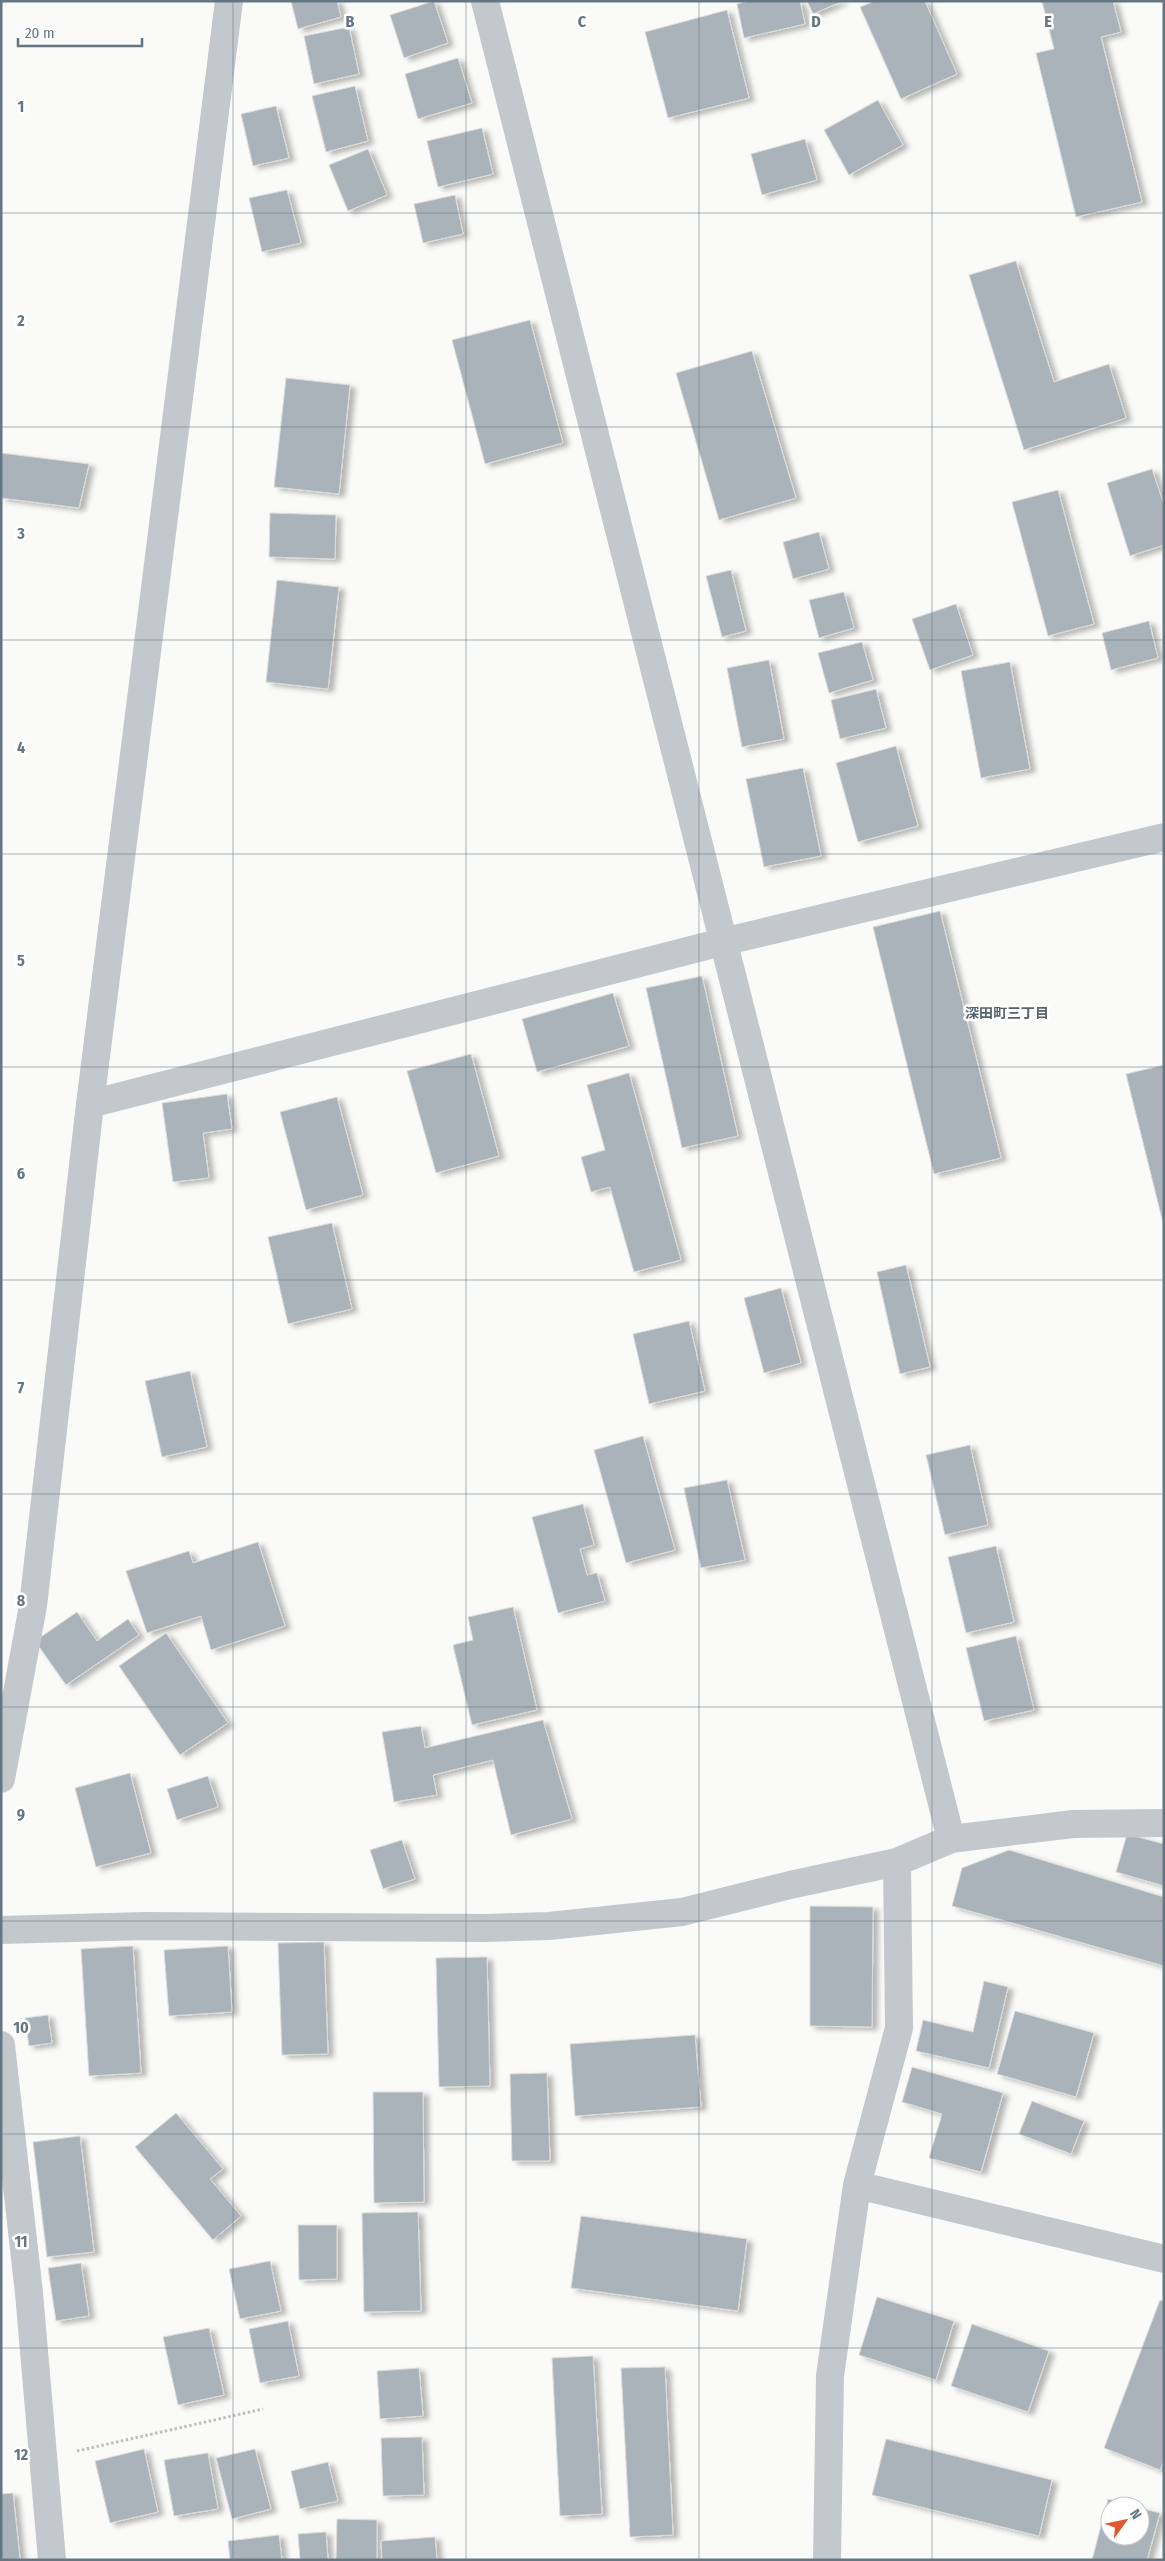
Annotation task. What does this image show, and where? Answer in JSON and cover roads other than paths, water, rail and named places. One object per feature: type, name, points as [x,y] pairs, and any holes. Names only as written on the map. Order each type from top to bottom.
[{"type":"street","points":[[1,1779],[33,1606],[90,1104],[229,1]]},
{"type":"street","points":[[485,1],[722,942],[951,1839]]},
{"type":"street","points":[[90,1104],[722,942],[1164,838]]},
{"type":"street","points":[[1,1930],[145,1926],[486,1928],[548,1926],[682,1912],[790,1885],[897,1862],[951,1839],[1073,1824],[1164,1823]]},
{"type":"street","points":[[827,2560],[830,2376],[857,2185],[899,2028],[897,1862]]},
{"type":"street","points":[[1,2045],[29,2293],[52,2560]]},
{"type":"street","points":[[857,2185],[1164,2260]]},
{"type":"district","name":"深田町三丁目","points":[[1007,1013]]}]
